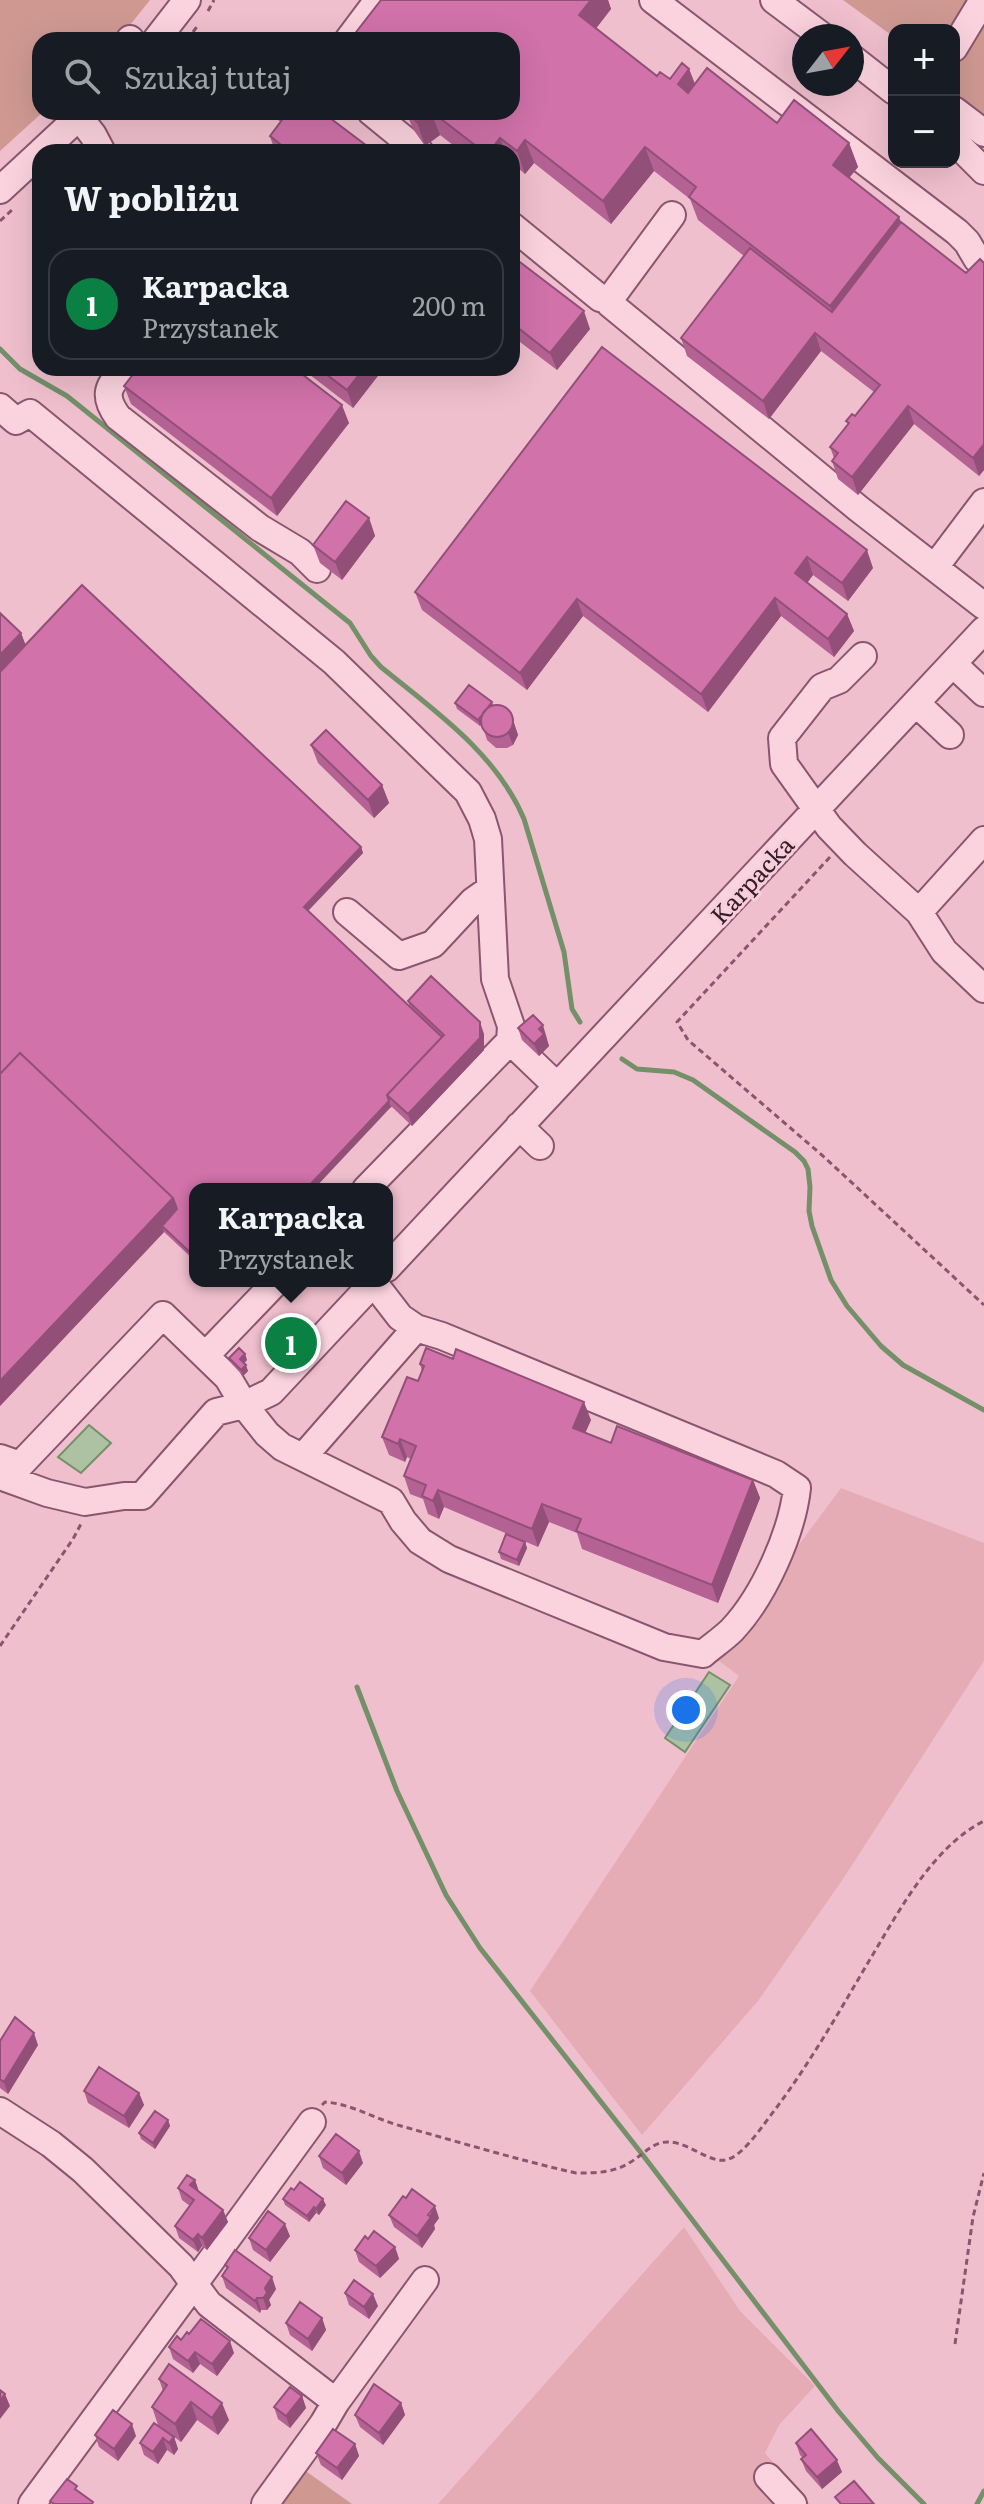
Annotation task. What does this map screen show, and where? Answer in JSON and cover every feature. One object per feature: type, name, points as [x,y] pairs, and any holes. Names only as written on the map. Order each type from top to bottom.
[{"type":"street","points":[[162,32],[187,0]]},
{"type":"street","points":[[354,32],[378,0]]},
{"type":"street","points":[[653,0],[957,232],[977,259]]},
{"type":"street","points":[[774,0],[806,24]]},
{"type":"street","points":[[960,38],[983,0]]},
{"type":"street","points":[[864,67],[888,86]]},
{"type":"street","points":[[960,115],[984,133]]},
{"type":"street","points":[[49,144],[75,120]]},
{"type":"street","points":[[84,120],[98,144]]},
{"type":"street","points":[[381,120],[410,144]]},
{"type":"street","points":[[960,147],[984,171]]},
{"type":"street","points":[[0,190],[32,160]]},
{"type":"street","points":[[607,300],[672,215]]},
{"type":"street","points":[[520,233],[600,298],[607,300],[859,509],[984,606]]},
{"type":"street","points":[[118,376],[108,391],[109,404],[118,417],[260,528],[300,552],[317,569]]},
{"type":"street","points":[[5,421],[30,413],[334,662],[458,781],[468,792],[482,819],[488,839],[495,979],[511,1026],[510,1041],[372,1183]]},
{"type":"street","points":[[935,567],[980,513]]},
{"type":"street","name":"Karpacka","points":[[393,1261],[984,630]]},
{"type":"street","points":[[863,656],[839,680],[822,687],[782,738],[784,764],[842,841],[919,912],[944,951],[984,989]]},
{"type":"street","points":[[953,664],[984,693]]},
{"type":"street","points":[[916,703],[950,735]]},
{"type":"street","points":[[919,912],[984,840]]},
{"type":"street","points":[[347,912],[399,956],[433,944],[473,901],[490,889]]},
{"type":"street","points":[[510,1041],[557,1086]]},
{"type":"street","points":[[519,1126],[540,1146]]},
{"type":"street","points":[[206,1355],[271,1287]]},
{"type":"street","name":"Karpacka","points":[[0,1476],[47,1493],[85,1502],[142,1496],[216,1412],[244,1405],[271,1392],[369,1287]]},
{"type":"street","points":[[0,1458],[20,1465],[163,1315],[228,1378],[244,1405],[267,1434],[282,1447],[391,1501],[420,1541],[449,1559],[664,1647],[703,1654],[733,1629],[765,1584],[795,1510],[797,1488],[776,1474],[416,1328],[400,1317],[384,1287]]},
{"type":"street","points":[[303,1457],[416,1328]]},
{"type":"street","points":[[0,2111],[51,2144],[83,2170],[181,2266],[209,2304],[336,2402]]},
{"type":"street","points":[[32,2504],[312,2122]]},
{"type":"street","points":[[265,2504],[425,2280]]},
{"type":"street","points":[[768,2477],[793,2504]]},
{"type":"path","points":[[842,841],[677,1022],[688,1040],[823,1156],[984,1305]]},
{"type":"path","points":[[0,1646],[73,1539]]},
{"type":"path","points":[[312,2122],[325,2102],[343,2103],[400,2126],[576,2173],[604,2173],[628,2164],[656,2144],[666,2142],[685,2145],[718,2162],[731,2159],[756,2136],[797,2080],[903,1906],[942,1853],[970,1828],[984,1821]]},
{"type":"path","points":[[955,2344],[973,2217],[984,2173]]},
{"type":"shaded area","points":[[0,0],[150,0],[124,32],[32,32],[34,120],[0,151]]},
{"type":"shaded area","points":[[843,0],[984,0],[984,127],[960,104],[960,24],[888,24],[888,33]]},
{"type":"shaded area","points":[[89,1425],[111,1443],[81,1473],[58,1457]]},
{"type":"shaded area","points":[[841,1488],[984,1543],[984,1661],[843,1879],[758,2001],[642,2135],[530,1991],[739,1676],[715,1658]]},
{"type":"shaded area","points":[[709,1672],[730,1685],[685,1752],[665,1738]]},
{"type":"shaded area","points":[[684,2227],[740,2311],[815,2386],[779,2425],[765,2453],[810,2504],[438,2504]]},
{"type":"shaded area","points":[[300,2467],[352,2504],[275,2504]]},
{"type":"building","points":[[381,0],[591,0],[579,15],[657,76],[660,72],[670,79],[682,63],[689,69],[678,84],[688,93],[707,68],[777,123],[794,100],[849,143],[833,165],[899,217],[830,306],[689,197],[696,187],[645,147],[603,201],[525,140],[520,147],[520,144],[508,144],[500,138],[495,144],[474,144],[442,120],[520,120],[520,32],[356,32]]},
{"type":"building","points":[[282,120],[333,120],[364,144],[280,144],[270,136]]},
{"type":"building","points":[[901,222],[966,273],[980,259],[984,263],[984,444],[973,458],[908,406],[852,477],[832,461],[838,453],[830,447],[849,423],[846,421],[852,414],[855,416],[880,385],[815,333],[763,401],[681,338],[750,248],[832,312]]},
{"type":"building","points":[[520,262],[584,311],[550,353],[520,329]]},
{"type":"building","points":[[602,347],[867,550],[842,583],[807,557],[795,573],[847,614],[828,639],[775,598],[701,694],[577,599],[520,673],[415,592]]},
{"type":"building","points":[[132,376],[304,376],[342,405],[271,498],[124,386]]},
{"type":"building","points":[[329,376],[358,376],[347,390]]},
{"type":"building","points":[[346,501],[369,518],[335,562],[313,545]]},
{"type":"building","points":[[82,585],[361,847],[304,907],[442,1037],[387,1095],[389,1101],[312,1183],[189,1183],[189,1251],[162,1226],[177,1209],[173,1198],[20,1053],[0,1074],[0,672]]},
{"type":"building","points":[[0,613],[21,633],[0,655]]},
{"type":"building","points":[[469,685],[492,702],[478,720],[455,703]]},
{"type":"building","points":[[497,705],[508,710],[513,721],[508,732],[497,737],[486,732],[481,721],[486,710]]},
{"type":"building","points":[[326,730],[382,785],[368,800],[311,745]]},
{"type":"building","points":[[431,976],[480,1022],[480,1038],[408,1114],[387,1095],[444,1035],[408,1001]]},
{"type":"building","points":[[533,1015],[543,1025],[539,1029],[544,1034],[534,1044],[518,1028]]},
{"type":"building","points":[[20,1053],[173,1198],[0,1381],[0,1074]]},
{"type":"building","points":[[239,1348],[245,1354],[240,1359],[246,1365],[241,1370],[229,1358]]},
{"type":"building","points":[[426,1348],[453,1359],[456,1349],[584,1402],[573,1428],[611,1443],[617,1426],[753,1480],[712,1585],[576,1531],[581,1519],[542,1504],[532,1529],[438,1490],[433,1501],[422,1496],[426,1485],[404,1476],[416,1446],[400,1439],[398,1444],[382,1437],[407,1377],[418,1381]]},
{"type":"building","points":[[506,1534],[525,1542],[517,1560],[499,1552]]},
{"type":"building","points":[[15,2017],[34,2033],[4,2082],[0,2079],[0,2041]]},
{"type":"building","points":[[99,2067],[139,2093],[124,2116],[84,2091]]},
{"type":"building","points":[[155,2111],[168,2120],[153,2143],[139,2133]]},
{"type":"building","points":[[336,2134],[359,2151],[342,2173],[319,2156]]},
{"type":"building","points":[[187,2175],[195,2180],[190,2185],[223,2210],[202,2238],[198,2234],[193,2240],[175,2226],[194,2200],[178,2188]]},
{"type":"building","points":[[300,2182],[323,2199],[307,2216],[283,2199]]},
{"type":"building","points":[[412,2189],[435,2206],[417,2236],[389,2215]]},
{"type":"building","points":[[268,2211],[285,2224],[266,2250],[249,2238]]},
{"type":"building","points":[[374,2231],[395,2247],[376,2266],[355,2250],[365,2236],[368,2239]]},
{"type":"building","points":[[235,2250],[272,2277],[263,2298],[255,2301],[222,2276]]},
{"type":"building","points":[[354,2280],[373,2294],[364,2307],[345,2293]]},
{"type":"building","points":[[300,2302],[322,2318],[308,2339],[286,2323]]},
{"type":"building","points":[[201,2319],[230,2341],[212,2364],[195,2352],[188,2361],[169,2347],[177,2336],[181,2340],[187,2332],[189,2334]]},
{"type":"building","points":[[169,2364],[222,2403],[212,2418],[191,2402],[175,2424],[152,2407],[167,2385],[159,2379]]},
{"type":"building","points":[[374,2384],[401,2403],[379,2433],[355,2415]]},
{"type":"building","points":[[290,2387],[302,2396],[286,2416],[274,2407]]},
{"type":"building","points":[[113,2410],[132,2424],[114,2449],[95,2435]]},
{"type":"building","points":[[154,2423],[174,2437],[169,2443],[163,2438],[153,2452],[140,2443]]},
{"type":"building","points":[[333,2429],[355,2444],[337,2468],[316,2453]]},
{"type":"building","points":[[811,2429],[837,2460],[817,2477],[801,2459],[806,2455],[796,2443]]},
{"type":"building","points":[[67,2479],[92,2504],[54,2504],[50,2501]]},
{"type":"building","points":[[854,2481],[874,2504],[841,2504],[835,2497]]},
{"type":"waterway","points":[[0,349],[20,369],[32,376]]},
{"type":"waterway","points":[[32,376],[67,396],[350,623],[381,667],[443,717],[481,754],[512,795],[524,819],[564,952],[572,1009],[580,1022]]},
{"type":"waterway","points":[[622,1059],[637,1069],[674,1072],[693,1080],[795,1152],[808,1169],[812,1226],[831,1280],[847,1306],[881,1346],[903,1365],[984,1410]]},
{"type":"waterway","points":[[357,1687],[397,1791],[446,1895],[480,1948],[839,2412],[878,2458],[924,2504]]},
{"type":"waterway","points":[[977,2504],[984,2491]]},
{"type":"place","name":"Karpacka","points":[[291,1343]]}]
